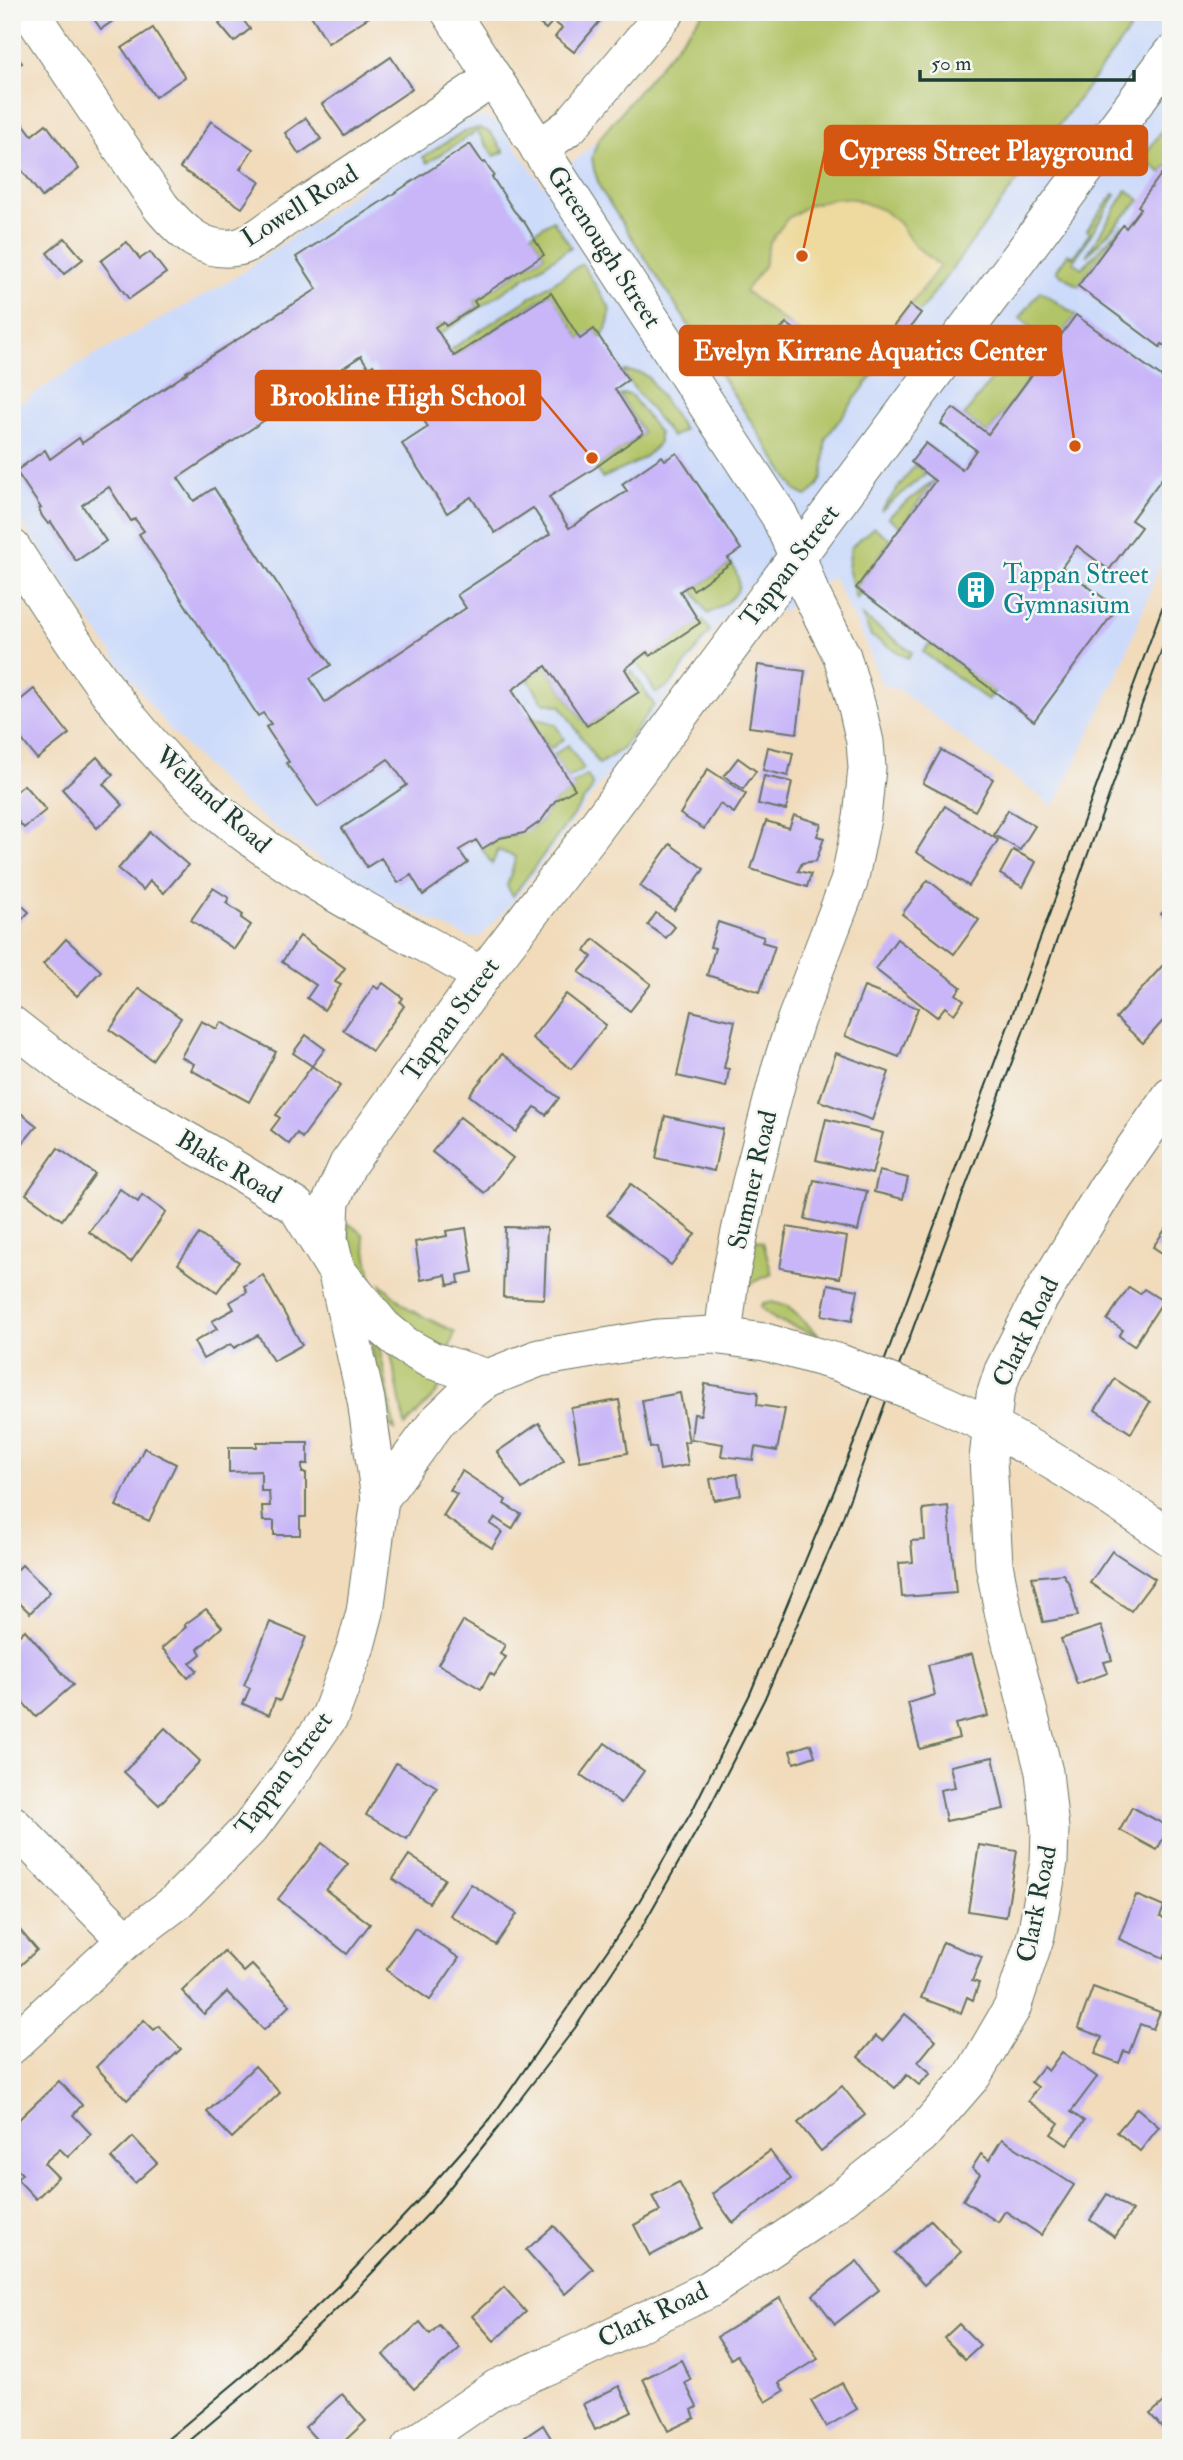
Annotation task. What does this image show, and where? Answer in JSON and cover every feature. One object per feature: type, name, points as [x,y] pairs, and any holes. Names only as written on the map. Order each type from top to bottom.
[{"type":"street","name":"Lowell Road","points":[[30,12],[161,207],[179,228],[197,241],[218,247],[240,247],[493,78]]},
{"type":"street","name":"Greenough Street","points":[[450,12],[779,515],[797,555]]},
{"type":"street","points":[[540,149],[570,126],[666,12]]},
{"type":"street","name":"Tappan Street","points":[[12,2045],[126,1940],[174,1904],[250,1828],[330,1716],[356,1646],[365,1612],[380,1499],[366,1400],[333,1266],[329,1219],[331,1202],[348,1164],[482,976],[591,834],[1171,54]]},
{"type":"street","name":"Welland Road","points":[[12,548],[81,655],[160,757],[220,814],[325,889],[482,976]]},
{"type":"street","name":"Sumner Road","points":[[723,1336],[730,1278],[774,1091],[796,1019],[849,882],[861,828],[865,793],[865,742],[848,674],[810,592],[797,555]]},
{"type":"street","name":"Blake Road","points":[[12,1025],[85,1082],[297,1207],[333,1266],[383,1327],[406,1346],[440,1363],[488,1378]]},
{"type":"street","name":"Clark Road","points":[[410,2448],[497,2388],[710,2289],[819,2216],[921,2135],[973,2075],[1012,2008],[1036,1935],[1049,1862],[1050,1829],[1044,1772],[1004,1616],[995,1563],[989,1479],[995,1396],[1003,1371],[1038,1301],[1108,1186],[1171,1096]]},
{"type":"street","points":[[380,1499],[437,1422],[488,1378],[539,1358],[600,1347],[673,1336],[723,1336],[795,1349],[840,1363],[922,1395],[991,1427],[1068,1470],[1171,1538]]},
{"type":"street","points":[[12,1824],[126,1940]]},
{"type":"shaded area","points":[[704,12],[1171,12],[1171,537],[1119,672],[1054,807],[899,690],[882,685],[864,639],[833,577],[786,608],[783,613],[748,586],[515,899],[481,936],[469,938],[382,897],[303,849],[238,799],[169,729],[116,659],[12,508],[12,409],[74,367],[233,279],[409,153],[466,119],[485,117],[501,125],[544,187],[598,140]]},
{"type":"green space","points":[[704,12],[1143,12],[826,438],[822,477],[814,490],[806,496],[796,491],[601,190],[594,170],[592,157],[598,140]]},
{"type":"green space","points":[[1171,117],[1171,167],[1167,166],[1162,173],[1143,158]]},
{"type":"green space","points":[[478,128],[490,132],[504,152],[494,156],[477,131],[427,163],[423,157],[461,133]]},
{"type":"green space","points":[[1127,190],[1140,200],[1086,256]]},
{"type":"green space","points":[[1114,194],[1116,195],[1073,262],[1082,268],[1123,225],[1078,286],[1056,271],[1068,254],[1073,257],[1090,233],[1087,230]]},
{"type":"green space","points":[[553,220],[571,247],[440,334],[435,327],[443,322],[446,326],[477,306],[474,301],[544,255],[531,234]]},
{"type":"green space","points":[[582,264],[609,307],[608,324],[600,338],[594,330],[580,339],[550,293],[454,356],[450,350]]},
{"type":"green space","points":[[1040,291],[1076,315],[988,434],[964,416],[1031,327],[1020,318]]},
{"type":"green space","points":[[623,372],[641,373],[648,377],[684,430],[672,437],[628,380]]},
{"type":"green space","points":[[631,395],[659,433],[659,442],[641,459],[602,478],[595,468],[643,433],[620,396]]},
{"type":"green space","points":[[915,465],[926,473],[881,511]]},
{"type":"green space","points":[[935,480],[901,527],[888,517]]},
{"type":"green space","points":[[874,527],[891,540],[856,587],[862,593],[856,599],[848,568],[851,547]]},
{"type":"green space","points":[[731,563],[739,581],[738,588],[730,599],[708,614],[693,590]]},
{"type":"green space","points":[[862,616],[912,652],[908,658],[871,636]]},
{"type":"green space","points":[[703,620],[710,631],[671,684],[656,693],[636,661],[647,652],[650,656]]},
{"type":"green space","points":[[930,643],[995,691],[988,700],[923,652]]},
{"type":"green space","points":[[546,666],[587,726],[638,692],[628,674],[632,671],[654,705],[622,749],[599,764],[561,706],[543,702],[528,679]]},
{"type":"green space","points":[[528,716],[555,724],[564,739],[550,749]]},
{"type":"green space","points":[[568,745],[584,769],[568,778],[553,755]]},
{"type":"green space","points":[[587,775],[593,785],[592,789],[513,896],[507,886],[516,857],[498,850],[492,864],[482,849],[500,838],[517,835],[533,827],[541,821],[555,801],[574,789],[572,785]]},
{"type":"green space","points":[[348,1223],[363,1234],[375,1299],[355,1263]]},
{"type":"green space","points":[[755,1240],[763,1242],[772,1274],[750,1284],[748,1279]]},
{"type":"green space","points":[[381,1284],[410,1310],[455,1332],[448,1352],[422,1338],[386,1310]]},
{"type":"green space","points":[[763,1303],[787,1306],[820,1336],[776,1320],[760,1307]]},
{"type":"green space","points":[[371,1341],[379,1344],[395,1430],[387,1423]]},
{"type":"green space","points":[[390,1349],[443,1381],[436,1394],[405,1426]]},
{"type":"sand","points":[[836,198],[855,199],[883,210],[899,223],[913,244],[940,266],[866,362],[842,365],[745,291],[764,266],[769,244],[787,219],[809,205]]},
{"type":"building","points":[[89,12],[126,12],[101,29]]},
{"type":"building","points":[[233,12],[237,12],[250,29],[234,42],[219,24]]},
{"type":"building","points":[[309,12],[373,12],[374,14],[328,43]]},
{"type":"building","points":[[543,12],[602,12],[605,15],[574,52],[555,37],[562,28],[553,21],[546,29],[536,21]]},
{"type":"building","points":[[153,28],[185,77],[155,97],[122,48]]},
{"type":"building","points":[[12,49],[22,63],[12,70]]},
{"type":"building","points":[[391,57],[412,89],[344,135],[322,104]]},
{"type":"building","points":[[16,114],[32,135],[46,124],[79,169],[42,197],[12,157],[12,116]]},
{"type":"building","points":[[306,118],[321,139],[299,154],[285,133]]},
{"type":"building","points":[[211,121],[253,149],[240,169],[260,182],[242,208],[180,168]]},
{"type":"building","points":[[470,144],[494,175],[492,177],[544,255],[474,301],[477,306],[446,326],[443,322],[435,327],[454,356],[551,293],[580,339],[594,329],[628,380],[615,389],[643,433],[549,497],[569,528],[627,491],[622,484],[662,456],[665,460],[677,453],[741,549],[728,558],[731,563],[693,590],[690,585],[680,591],[700,623],[650,656],[647,652],[625,669],[639,692],[587,726],[546,666],[512,690],[575,789],[555,801],[541,821],[524,833],[500,838],[482,849],[476,840],[459,850],[468,863],[423,895],[411,875],[398,883],[381,858],[367,867],[342,828],[407,785],[388,759],[318,807],[286,763],[289,762],[266,727],[271,724],[263,713],[258,716],[139,534],[144,531],[135,519],[131,521],[109,487],[82,505],[106,541],[76,561],[51,522],[48,524],[42,516],[39,509],[41,508],[16,471],[45,450],[50,459],[79,438],[82,443],[186,372],[317,289],[296,257]],"holes":[[[361,356],[369,368],[373,365],[393,396],[404,389],[428,427],[402,444],[447,513],[471,497],[495,533],[533,508],[550,534],[457,595],[466,608],[325,702],[310,678],[331,665],[214,488],[194,501],[178,478]]]},
{"type":"building","points":[[1167,166],[1171,168],[1171,350],[1162,344],[1160,347],[1078,286],[1123,225],[1126,228],[1141,208],[1138,206]]},
{"type":"building","points":[[65,238],[83,259],[64,274],[47,253]]},
{"type":"building","points":[[127,242],[140,259],[150,252],[166,273],[129,299],[101,261]]},
{"type":"building","points":[[910,305],[921,313],[900,341],[889,332]]},
{"type":"building","points":[[1076,315],[1171,384],[1171,466],[1131,520],[1141,527],[1109,570],[1077,546],[1062,567],[1117,608],[1034,721],[856,588],[935,481],[911,462],[926,443],[962,470],[976,450],[941,424],[947,415],[953,408],[988,434]]},
{"type":"building","points":[[786,323],[814,344],[805,356],[777,334]]},
{"type":"building","points":[[758,665],[805,671],[797,733],[749,727]]},
{"type":"building","points":[[34,689],[69,734],[37,759],[12,727],[12,707]]},
{"type":"building","points":[[768,747],[793,753],[788,776],[763,770]]},
{"type":"building","points":[[941,750],[993,779],[975,811],[923,783]]},
{"type":"building","points":[[97,757],[113,775],[103,784],[123,805],[97,828],[62,789]]},
{"type":"building","points":[[738,758],[756,771],[743,789],[724,776]]},
{"type":"building","points":[[708,769],[746,794],[734,813],[720,804],[704,829],[680,814]]},
{"type":"building","points":[[764,776],[792,782],[786,810],[758,804]]},
{"type":"building","points":[[24,785],[46,810],[24,828],[12,815],[12,795]]},
{"type":"building","points":[[945,806],[998,840],[969,886],[916,852]]},
{"type":"building","points":[[1008,810],[1035,826],[1020,850],[994,835]]},
{"type":"building","points":[[794,815],[821,824],[817,836],[824,838],[816,861],[802,863],[798,871],[811,874],[807,887],[751,869],[766,821],[789,828]]},
{"type":"building","points":[[150,832],[188,865],[164,893],[150,881],[143,890],[118,869]]},
{"type":"building","points":[[670,844],[704,869],[674,910],[640,886]]},
{"type":"building","points":[[1013,850],[1036,862],[1023,887],[1000,874]]},
{"type":"building","points":[[928,880],[979,920],[954,954],[902,914]]},
{"type":"building","points":[[213,888],[229,898],[226,903],[243,915],[241,918],[251,925],[234,949],[191,920]]},
{"type":"building","points":[[12,896],[29,912],[12,930]]},
{"type":"building","points":[[1171,903],[1171,923],[1161,914]]},
{"type":"building","points":[[656,913],[675,927],[666,938],[648,925]]},
{"type":"building","points":[[718,922],[764,937],[762,942],[775,946],[760,992],[707,975],[715,948],[710,947]]},
{"type":"building","points":[[300,936],[345,968],[335,982],[341,985],[324,1010],[307,998],[316,985],[282,962]]},
{"type":"building","points":[[66,939],[101,971],[77,996],[43,964]]},
{"type":"building","points":[[594,939],[651,984],[630,1011],[579,972],[592,957],[585,951]]},
{"type":"building","points":[[897,939],[961,987],[956,994],[964,1000],[954,1014],[945,1007],[937,1017],[875,969]]},
{"type":"building","points":[[1171,956],[1171,1012],[1143,1043],[1116,1018]]},
{"type":"building","points":[[383,983],[403,998],[400,1002],[404,1006],[372,1051],[343,1030],[374,986],[378,989]]},
{"type":"building","points":[[864,987],[918,1008],[899,1057],[845,1036]]},
{"type":"building","points":[[139,988],[181,1018],[152,1060],[110,1030]]},
{"type":"building","points":[[566,994],[606,1025],[571,1069],[532,1038]]},
{"type":"building","points":[[691,1011],[735,1021],[724,1068],[729,1069],[726,1087],[677,1076]]},
{"type":"building","points":[[201,1021],[217,1029],[221,1022],[276,1052],[249,1102],[191,1070],[194,1064],[181,1057]]},
{"type":"building","points":[[306,1035],[325,1049],[312,1066],[293,1053]]},
{"type":"building","points":[[836,1053],[889,1072],[872,1120],[819,1101]]},
{"type":"building","points":[[502,1054],[559,1098],[546,1115],[535,1107],[516,1132],[469,1095]]},
{"type":"building","points":[[312,1066],[340,1086],[302,1138],[297,1133],[289,1144],[271,1130],[280,1118],[276,1115]]},
{"type":"building","points":[[12,1106],[37,1126],[12,1156]]},
{"type":"building","points":[[665,1116],[723,1129],[714,1171],[656,1158]]},
{"type":"building","points":[[460,1117],[513,1158],[485,1193],[432,1152]]},
{"type":"building","points":[[826,1119],[883,1133],[872,1174],[816,1160]]},
{"type":"building","points":[[58,1148],[95,1174],[62,1220],[26,1194]]},
{"type":"building","points":[[879,1171],[908,1178],[903,1199],[874,1192]]},
{"type":"building","points":[[814,1180],[867,1191],[858,1231],[805,1219]]},
{"type":"building","points":[[631,1184],[695,1234],[671,1265],[607,1215]]},
{"type":"building","points":[[120,1189],[138,1202],[142,1195],[166,1212],[131,1262],[89,1232]]},
{"type":"building","points":[[1171,1221],[1171,1274],[1161,1267],[1168,1257],[1153,1247]]},
{"type":"building","points":[[505,1227],[547,1228],[544,1299],[503,1297]]},
{"type":"building","points":[[787,1227],[847,1237],[840,1278],[780,1268]]},
{"type":"building","points":[[466,1228],[473,1272],[458,1275],[459,1283],[448,1285],[446,1275],[421,1280],[415,1242],[447,1236],[446,1231]]},
{"type":"building","points":[[199,1234],[239,1262],[217,1292],[178,1264]]},
{"type":"building","points":[[263,1275],[302,1345],[273,1361],[258,1335],[234,1348],[231,1344],[203,1359],[194,1342],[217,1329],[212,1321],[234,1309],[230,1302],[247,1292],[244,1286]]},
{"type":"building","points":[[828,1284],[858,1290],[852,1321],[822,1315]]},
{"type":"building","points":[[1129,1287],[1140,1294],[1144,1289],[1163,1301],[1134,1346],[1119,1336],[1123,1330],[1107,1320]]},
{"type":"building","points":[[1115,1379],[1150,1402],[1131,1433],[1095,1410]]},
{"type":"building","points":[[705,1384],[758,1392],[757,1405],[785,1409],[777,1451],[755,1447],[753,1460],[721,1456],[723,1444],[691,1439],[694,1414],[701,1415]]},
{"type":"building","points":[[680,1393],[689,1442],[684,1442],[688,1465],[660,1470],[656,1447],[650,1448],[642,1400]]},
{"type":"building","points":[[619,1400],[628,1453],[580,1461],[571,1408]]},
{"type":"building","points":[[539,1423],[564,1460],[522,1489],[497,1452]]},
{"type":"building","points":[[257,1442],[308,1442],[308,1464],[302,1464],[302,1473],[306,1473],[306,1517],[300,1517],[300,1535],[274,1535],[274,1521],[263,1521],[262,1506],[270,1506],[269,1491],[261,1491],[261,1471],[229,1472],[229,1447],[257,1447]]},
{"type":"building","points":[[144,1448],[176,1464],[149,1521],[116,1506]]},
{"type":"building","points":[[462,1471],[506,1500],[504,1504],[521,1514],[512,1529],[495,1518],[490,1524],[502,1532],[492,1548],[443,1516],[457,1494],[450,1490]]},
{"type":"building","points":[[737,1474],[741,1495],[714,1500],[710,1479]]},
{"type":"building","points":[[948,1506],[956,1593],[902,1597],[899,1563],[913,1562],[911,1541],[925,1540],[923,1509]]},
{"type":"building","points":[[1112,1551],[1155,1579],[1131,1611],[1090,1583]]},
{"type":"building","points":[[22,1565],[50,1592],[30,1613],[12,1596],[12,1575]]},
{"type":"building","points":[[1063,1574],[1070,1585],[1078,1616],[1043,1622],[1032,1577]]},
{"type":"building","points":[[206,1609],[222,1627],[198,1649],[201,1654],[190,1663],[197,1670],[188,1678],[162,1648],[186,1627],[184,1625]]},
{"type":"building","points":[[463,1621],[505,1645],[500,1654],[506,1657],[494,1676],[490,1673],[481,1689],[438,1664]]},
{"type":"building","points":[[270,1622],[306,1637],[280,1701],[275,1699],[269,1715],[243,1704],[250,1688],[244,1685]]},
{"type":"building","points":[[1101,1626],[1112,1660],[1104,1662],[1108,1673],[1077,1684],[1061,1639]]},
{"type":"building","points":[[25,1630],[73,1685],[36,1717],[20,1699],[12,1703],[12,1642]]},
{"type":"building","points":[[972,1654],[988,1716],[955,1724],[959,1738],[920,1749],[908,1703],[935,1695],[928,1665]]},
{"type":"building","points":[[165,1728],[200,1761],[159,1805],[124,1772]]},
{"type":"building","points":[[605,1743],[644,1771],[621,1803],[581,1775]]},
{"type":"building","points":[[811,1744],[815,1756],[794,1763],[790,1751]]},
{"type":"building","points":[[993,1757],[1004,1809],[946,1821],[940,1790],[955,1787],[950,1766]]},
{"type":"building","points":[[396,1763],[437,1787],[407,1839],[366,1815]]},
{"type":"building","points":[[1132,1807],[1169,1827],[1157,1850],[1120,1830]]},
{"type":"building","points":[[322,1843],[348,1864],[326,1890],[370,1924],[347,1954],[278,1899]]},
{"type":"building","points":[[979,1845],[1017,1851],[1006,1917],[968,1911]]},
{"type":"building","points":[[409,1855],[445,1879],[429,1903],[393,1879]]},
{"type":"building","points":[[471,1884],[517,1914],[496,1945],[450,1915]]},
{"type":"building","points":[[1136,1895],[1164,1907],[1160,1917],[1171,1921],[1171,1939],[1164,1958],[1119,1939]]},
{"type":"building","points":[[12,1921],[37,1950],[12,1973]]},
{"type":"building","points":[[415,1928],[459,1958],[430,2000],[386,1970]]},
{"type":"building","points":[[943,1942],[982,1957],[972,1981],[979,1983],[973,2000],[967,1997],[961,2013],[921,1998]]},
{"type":"building","points":[[224,1951],[244,1972],[252,1965],[290,2005],[264,2030],[227,1992],[204,2014],[182,1991]]},
{"type":"building","points":[[1093,1987],[1160,2012],[1153,2029],[1140,2024],[1129,2053],[1124,2051],[1119,2063],[1095,2054],[1102,2037],[1078,2028]]},
{"type":"building","points":[[905,2014],[936,2040],[918,2062],[931,2073],[919,2085],[907,2075],[895,2088],[858,2057],[876,2036],[882,2041]]},
{"type":"building","points":[[144,2020],[154,2030],[159,2026],[181,2049],[127,2100],[96,2067]]},
{"type":"building","points":[[1062,2052],[1097,2077],[1071,2112],[1084,2121],[1067,2145],[1051,2134],[1059,2123],[1028,2101],[1038,2087],[1031,2082],[1043,2067],[1048,2071]]},
{"type":"building","points":[[255,2066],[280,2093],[232,2138],[207,2112]]},
{"type":"building","points":[[59,2081],[82,2105],[73,2115],[91,2134],[68,2157],[60,2149],[44,2163],[58,2177],[36,2199],[17,2179],[22,2174],[12,2164],[12,2126]]},
{"type":"building","points":[[842,2086],[865,2115],[821,2151],[798,2123]]},
{"type":"building","points":[[1137,2108],[1159,2127],[1140,2151],[1117,2132]]},
{"type":"building","points":[[133,2137],[157,2163],[135,2183],[111,2158]]},
{"type":"building","points":[[1002,2139],[1074,2185],[1041,2235],[1005,2211],[998,2222],[963,2200],[980,2174],[972,2168],[981,2154],[989,2160]]},
{"type":"building","points":[[770,2151],[791,2179],[733,2223],[712,2194]]},
{"type":"building","points":[[679,2182],[703,2228],[650,2256],[634,2225],[660,2211],[652,2196]]},
{"type":"building","points":[[1107,2194],[1132,2211],[1115,2237],[1090,2220]]},
{"type":"building","points":[[931,2220],[961,2252],[924,2285],[895,2253]]},
{"type":"building","points":[[554,2226],[593,2269],[565,2294],[526,2250]]},
{"type":"building","points":[[857,2261],[879,2290],[835,2324],[813,2295]]},
{"type":"building","points":[[504,2287],[526,2312],[494,2341],[472,2316]]},
{"type":"building","points":[[780,2298],[818,2359],[779,2383],[784,2391],[766,2402],[737,2355],[731,2359],[717,2337]]},
{"type":"building","points":[[420,2322],[430,2334],[439,2325],[460,2348],[414,2389],[383,2355]]},
{"type":"building","points":[[959,2324],[980,2345],[965,2359],[944,2338]]},
{"type":"building","points":[[681,2360],[691,2380],[685,2383],[697,2407],[692,2410],[695,2418],[668,2431],[643,2379]]},
{"type":"building","points":[[842,2383],[857,2409],[826,2427],[811,2401]]},
{"type":"building","points":[[619,2386],[632,2412],[595,2430],[583,2404]]},
{"type":"building","points":[[342,2394],[366,2421],[337,2448],[324,2448],[305,2427]]},
{"type":"building","points":[[1171,2396],[1171,2433],[1169,2435],[1150,2414]]},
{"type":"building","points":[[543,2425],[557,2448],[509,2448]]},
{"type":"tram line","points":[[157,2448],[243,2376],[338,2286],[491,2118],[627,1922],[692,1811],[750,1694],[856,1438],[1171,584]]},
{"type":"tram line","points":[[181,2448],[256,2385],[350,2296],[430,2212],[575,2028],[642,1927],[705,1816],[764,1700],[837,1533],[1171,624]]},
{"type":"place","name":"Cypress Street Playground","points":[[802,256]]},
{"type":"place","name":"Evelyn Kirrane Aquatics Center","points":[[1075,446]]},
{"type":"place","name":"Brookline High School","points":[[592,458]]},
{"type":"place","name":"Tappan Street Gymnasium","points":[[976,590]]}]
